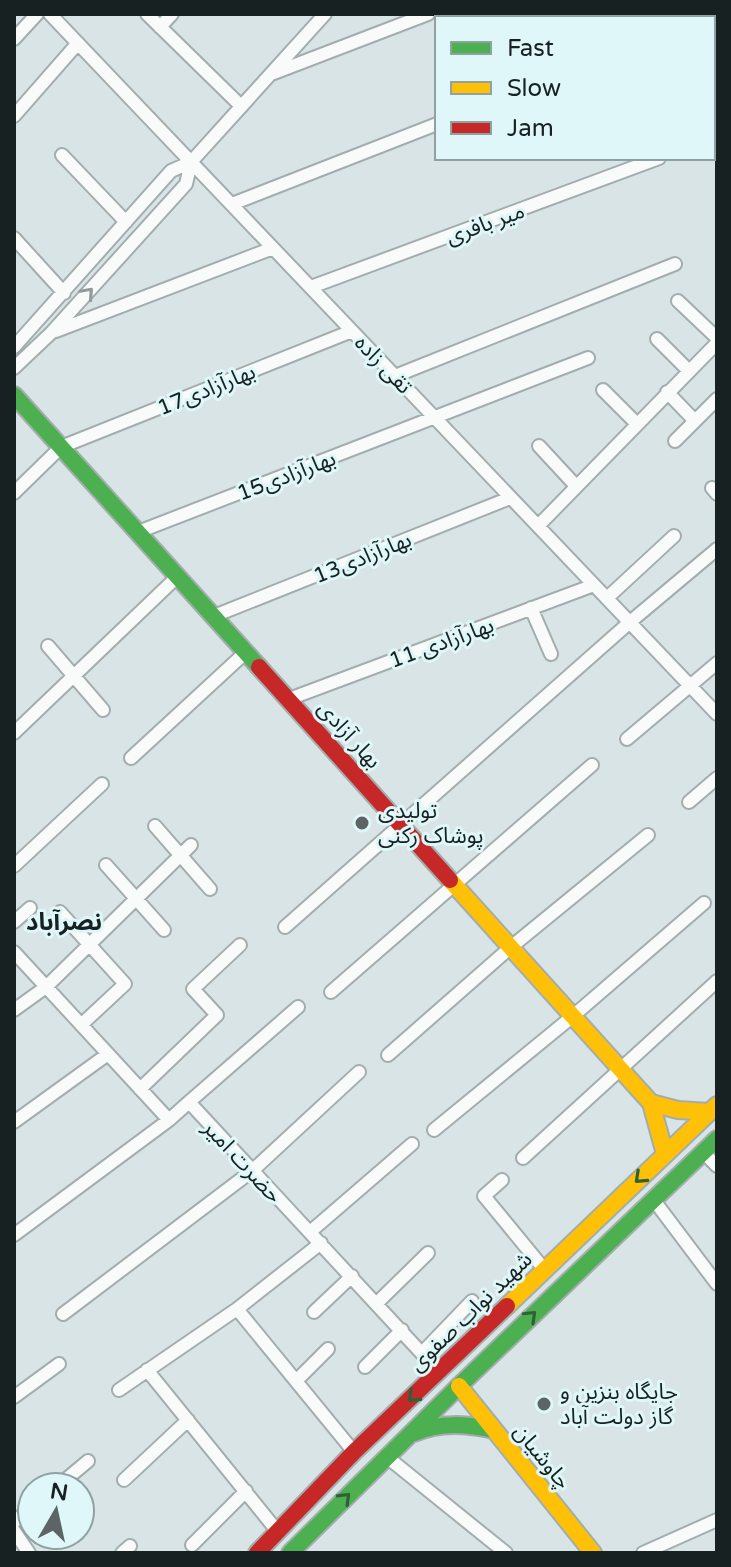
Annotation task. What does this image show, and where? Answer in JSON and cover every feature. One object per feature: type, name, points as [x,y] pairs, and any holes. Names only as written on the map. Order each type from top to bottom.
[{"type":"main road","name":"بهار آزادی","points":[[14,395],[651,1103],[665,1154]]},
{"type":"main road","points":[[651,1103],[678,1110],[713,1108]]},
{"type":"main road","name":"شهید نواب صفوی","points":[[257,1553],[354,1452],[713,1108]]},
{"type":"main road","name":"شهید نواب صفوی","points":[[290,1553],[717,1139]]},
{"type":"main road","name":"چاوشیان","points":[[459,1386],[593,1553]]},
{"type":"main road","points":[[407,1437],[425,1427],[446,1425],[494,1430]]},
{"type":"street","points":[[14,39],[37,14]]},
{"type":"street","name":"تقی زاده","points":[[50,14],[717,714]]},
{"type":"street","points":[[147,14],[241,106]]},
{"type":"street","points":[[160,27],[172,14]]},
{"type":"street","points":[[14,347],[171,171],[191,162],[325,14]]},
{"type":"street","points":[[271,74],[428,14]]},
{"type":"street","points":[[14,116],[78,43]]},
{"type":"street","points":[[232,204],[435,125]]},
{"type":"street","points":[[62,155],[126,222]]},
{"type":"street","name":"میر بافری","points":[[311,287],[654,160]]},
{"type":"street","points":[[14,368],[51,333],[186,184],[191,162]]},
{"type":"street","points":[[14,238],[64,293]]},
{"type":"street","points":[[51,333],[273,248]]},
{"type":"street","points":[[395,376],[675,264]]},
{"type":"street","points":[[538,526],[717,340],[678,301]]},
{"type":"street","name":"بهارآزادی17","points":[[61,447],[352,331]]},
{"type":"street","points":[[657,339],[688,370]]},
{"type":"street","name":"بهارآزادی15","points":[[138,532],[588,358]]},
{"type":"street","points":[[603,390],[636,423]]},
{"type":"street","points":[[667,392],[695,421]]},
{"type":"street","points":[[675,441],[717,399]]},
{"type":"street","points":[[539,446],[576,486]]},
{"type":"street","points":[[14,493],[61,447]]},
{"type":"street","name":"بهارآزادی13","points":[[214,616],[510,498]]},
{"type":"street","points":[[607,598],[674,536]]},
{"type":"street","points":[[285,927],[717,549]]},
{"type":"street","points":[[17,725],[178,576]]},
{"type":"street","name":"بهارآزادی 11","points":[[289,699],[594,585]]},
{"type":"street","points":[[531,608],[551,654]]},
{"type":"street","points":[[48,646],[103,710]]},
{"type":"street","points":[[131,758],[246,652]]},
{"type":"street","points":[[627,739],[717,663]]},
{"type":"street","points":[[331,992],[592,765]]},
{"type":"street","points":[[689,802],[717,778]]},
{"type":"street","points":[[14,866],[102,784]]},
{"type":"street","points":[[155,826],[210,889]]},
{"type":"street","points":[[388,1055],[511,947],[648,835]]},
{"type":"street","points":[[14,1010],[46,987],[191,845]]},
{"type":"street","points":[[106,865],[164,930]]},
{"type":"street","points":[[434,1130],[704,903]]},
{"type":"street","points":[[14,922],[30,908]]},
{"type":"street","points":[[60,912],[125,984],[81,1025]]},
{"type":"street","points":[[140,1089],[217,1015],[193,989],[240,945]]},
{"type":"street","name":"حضرت امیر","points":[[14,952],[169,1120],[189,1102],[439,1372]]},
{"type":"street","points":[[523,1158],[717,981]]},
{"type":"street","points":[[189,1102],[298,1007]]},
{"type":"street","points":[[14,1122],[108,1054]]},
{"type":"street","points":[[63,1314],[252,1171],[359,1072]]},
{"type":"street","points":[[14,1235],[169,1120]]},
{"type":"street","points":[[310,1232],[412,1144]]},
{"type":"street","points":[[703,1152],[717,1166]]},
{"type":"street","points":[[502,1180],[484,1196],[544,1269]]},
{"type":"street","points":[[653,1199],[717,1284]]},
{"type":"street","points":[[119,1390],[237,1309],[321,1243]]},
{"type":"street","points":[[377,1303],[428,1253]]},
{"type":"street","points":[[314,1312],[352,1276]]},
{"type":"street","points":[[422,1353],[472,1301]]},
{"type":"street","points":[[237,1309],[354,1452]]},
{"type":"street","points":[[365,1367],[402,1330]]},
{"type":"street","points":[[296,1381],[328,1349]]},
{"type":"street","points":[[14,1397],[59,1364]]},
{"type":"street","points":[[147,1370],[278,1532]]},
{"type":"street","points":[[124,1480],[188,1420]]},
{"type":"street","points":[[387,1457],[506,1553]]},
{"type":"street","points":[[76,1471],[88,1461]]},
{"type":"street","points":[[192,1545],[246,1491]]},
{"type":"street","points":[[643,1553],[717,1520]]},
{"type":"street","points":[[14,1531],[29,1553]]},
{"type":"traffic: fast","points":[[14,395],[259,667]]},
{"type":"traffic: fast","points":[[290,1553],[717,1139]]},
{"type":"traffic: fast","points":[[414,1433],[454,1425],[494,1430]]},
{"type":"traffic: slow","points":[[450,880],[651,1103],[665,1154]]},
{"type":"traffic: slow","points":[[651,1103],[678,1110],[710,1112]]},
{"type":"traffic: slow","points":[[507,1306],[717,1105]]},
{"type":"traffic: slow","points":[[459,1386],[593,1553]]},
{"type":"traffic: jam","points":[[259,667],[450,880]]},
{"type":"traffic: jam","points":[[257,1553],[354,1452],[507,1306]]},
{"type":"place","name":"تولیدی پوشاک رکنی","points":[[362,823]]},
{"type":"place","name":"جایگاه بنزین و گاز دولت آباد","points":[[544,1404]]},
{"type":"district","name":"نصرآباد","points":[[64,922]]}]
